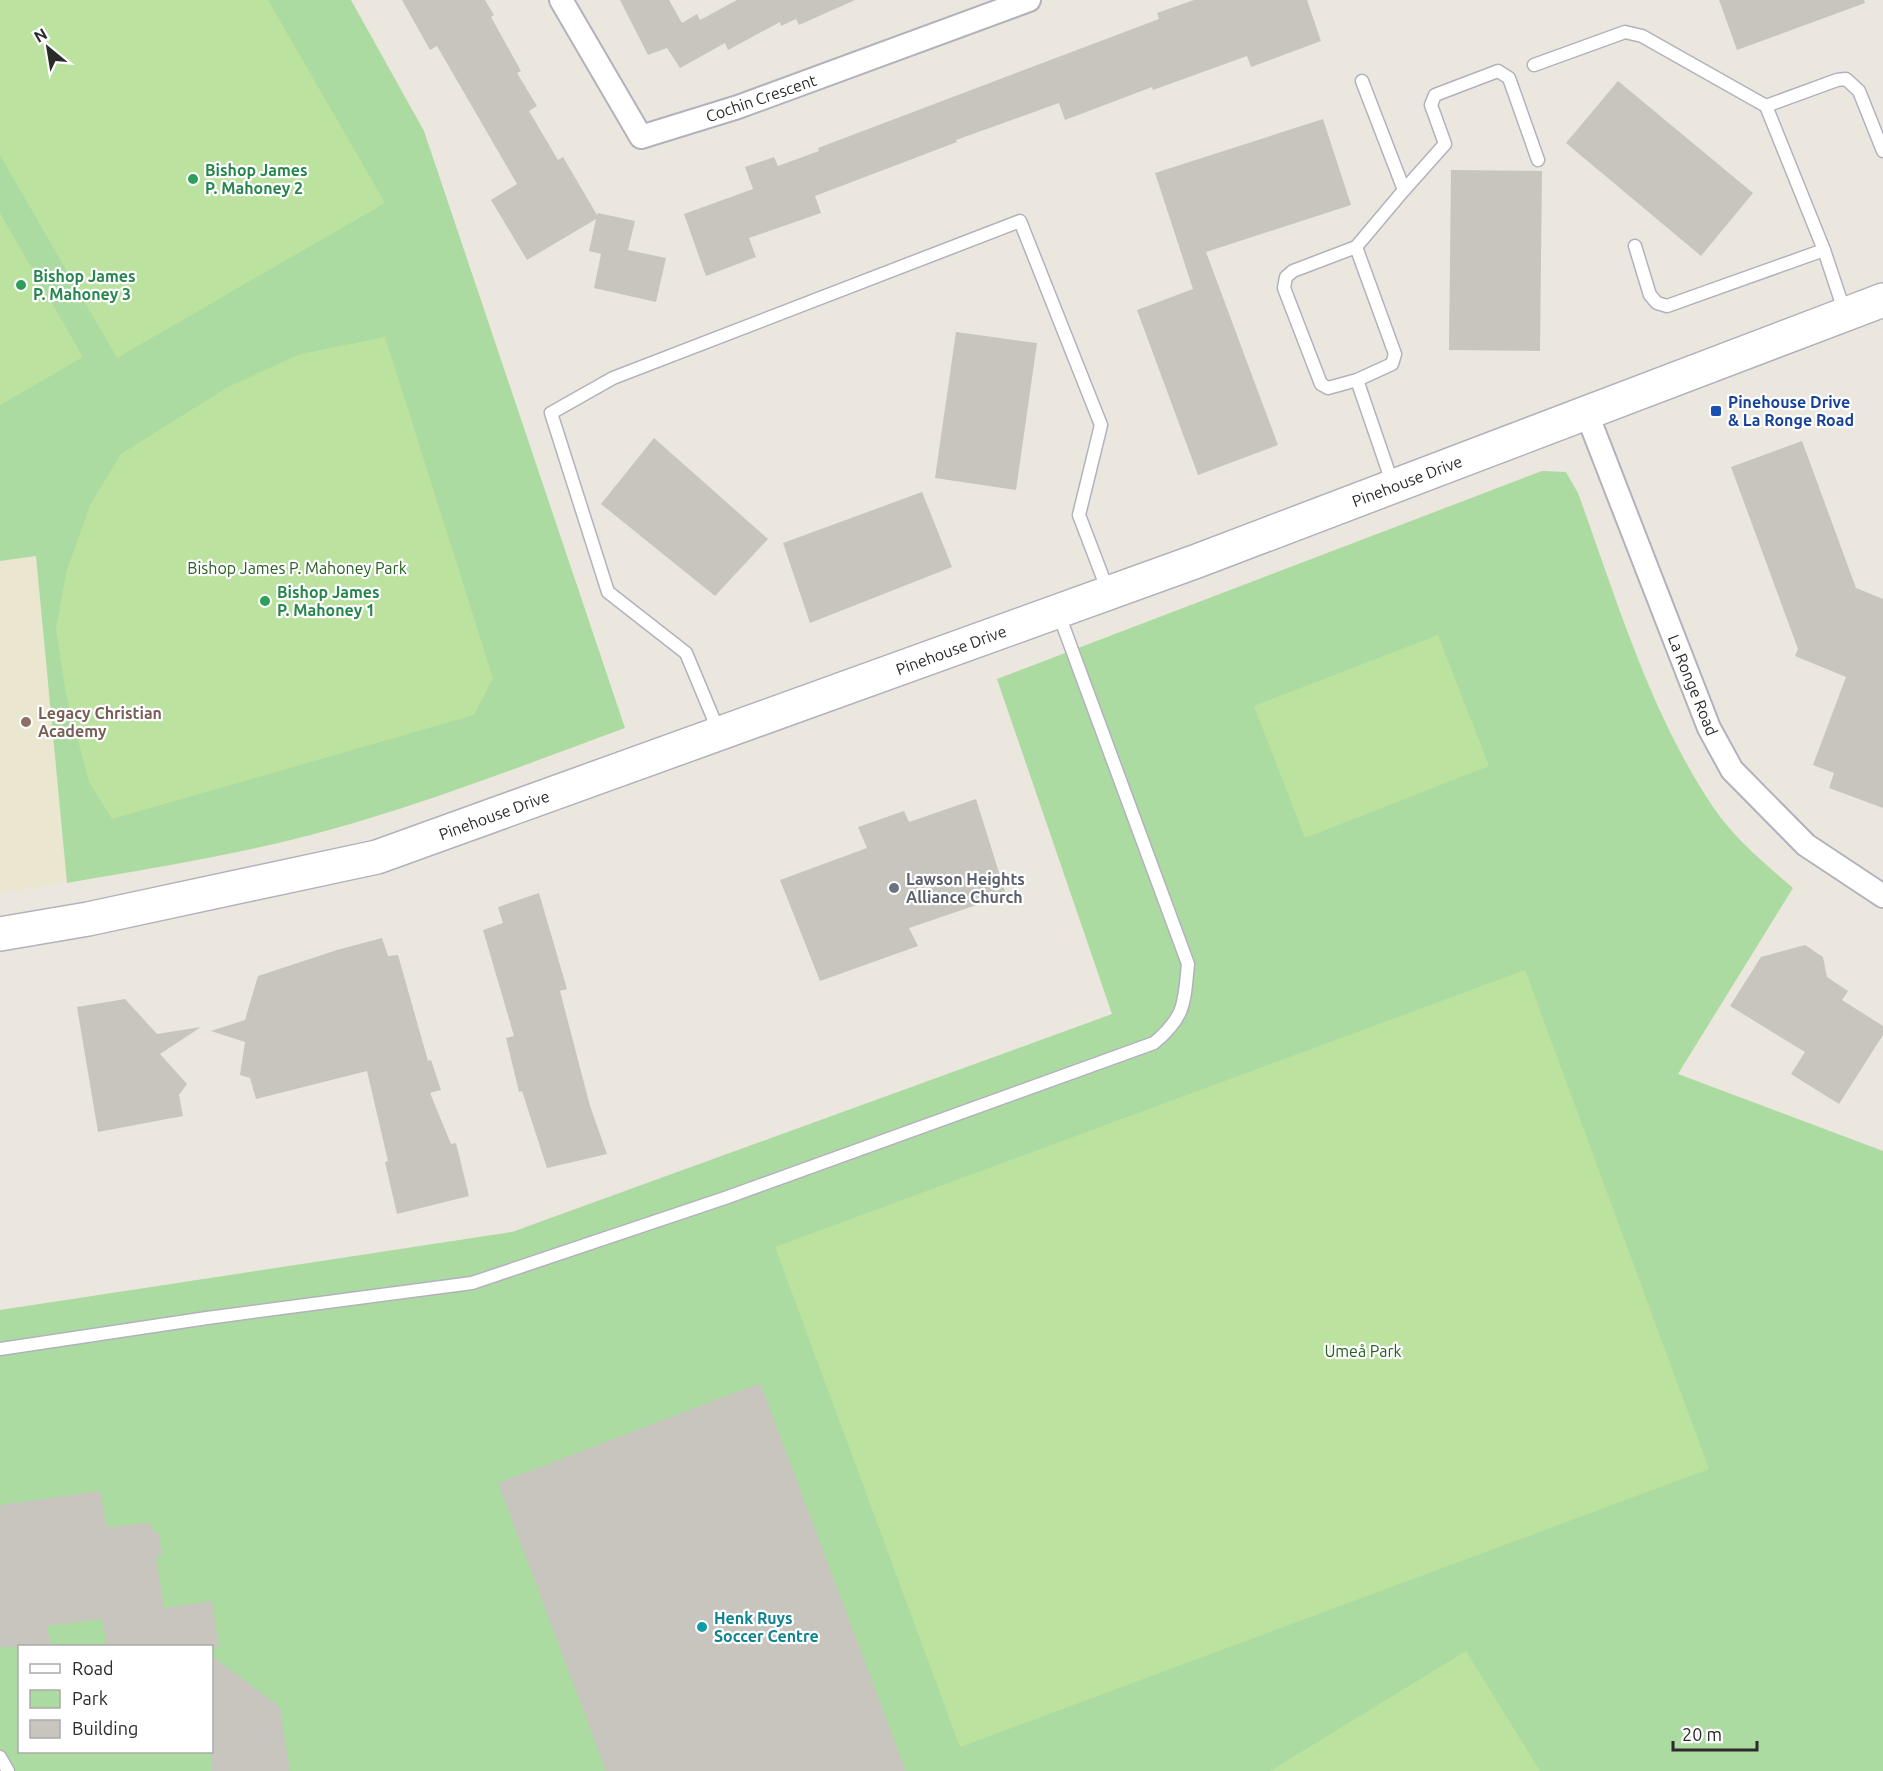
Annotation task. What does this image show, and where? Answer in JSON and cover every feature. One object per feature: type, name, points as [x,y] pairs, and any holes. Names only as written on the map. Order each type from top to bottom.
[{"type":"street","name":"Cochin Crescent","points":[[561,0],[641,137],[738,107],[1029,0]]},
{"type":"street","name":"Pinehouse Drive","points":[[0,934],[88,919],[377,857],[1109,593],[1587,414],[1883,300]]},
{"type":"street","name":"La Ronge Road","points":[[1587,414],[1708,728],[1732,770],[1806,845],[1883,896]]},
{"type":"lane","points":[[1534,65],[1625,32],[1642,36],[1767,106],[1824,250],[1846,315]]},
{"type":"lane","points":[[1356,247],[1395,354],[1392,364],[1357,380],[1328,388],[1321,384],[1284,288],[1286,277],[1293,271],[1356,247],[1445,144],[1431,99],[1435,95],[1498,71],[1509,78],[1538,160]]},
{"type":"lane","points":[[1767,106],[1837,80],[1846,80],[1859,91],[1883,151]]},
{"type":"lane","points":[[1362,81],[1404,190]]},
{"type":"lane","points":[[719,733],[686,653],[608,592],[551,413],[613,378],[1020,221],[1101,425],[1079,515],[1109,593]]},
{"type":"lane","points":[[1635,246],[1650,294],[1657,303],[1667,306],[1824,250]]},
{"type":"lane","points":[[1357,380],[1393,486]]},
{"type":"lane","points":[[0,1349],[472,1283],[725,1198],[1154,1043],[1184,1009],[1188,964],[1058,611]]},
{"type":"lane","points":[[0,1756],[8,1771]]},
{"type":"shaded area","name":"Legacy Christian Academy","points":[[36,556],[67,883],[0,893],[0,561]]},
{"type":"green space","name":"Bishop James P. Mahoney Park","points":[[0,0],[351,0],[424,131],[625,728],[441,795],[297,839],[166,866],[67,883],[36,556],[0,561]]},
{"type":"green space","name":"Bishop James P. Mahoney 2","points":[[0,0],[268,0],[385,203],[117,358],[0,155]]},
{"type":"green space","name":"Bishop James P. Mahoney 3","points":[[0,213],[83,357],[0,405]]},
{"type":"green space","name":"Bishop James P. Mahoney 1","points":[[385,337],[493,678],[474,715],[112,819],[89,782],[66,695],[56,629],[66,573],[90,505],[121,454],[228,387],[300,354]]},
{"type":"green space","name":"Umeå Park","points":[[1542,471],[1566,472],[1578,493],[1652,694],[1690,770],[1730,829],[1793,888],[1678,1074],[1883,1151],[1883,1771],[0,1771],[0,1310],[512,1232],[1112,1014],[997,679]]},
{"type":"green space","points":[[1438,635],[1489,766],[1305,838],[1254,706]]},
{"type":"green space","points":[[1525,970],[1709,1469],[960,1747],[775,1247]]},
{"type":"green space","points":[[1466,1651],[1540,1771],[1270,1771]]},
{"type":"building","points":[[402,0],[485,0],[494,15],[491,17],[521,71],[517,73],[537,106],[529,111],[558,160],[563,157],[597,215],[598,213],[635,221],[628,250],[666,258],[656,302],[594,288],[601,254],[589,251],[596,219],[527,260],[491,200],[517,184],[437,46],[430,50]]},
{"type":"building","points":[[620,0],[669,0],[682,23],[697,14],[700,20],[737,0],[855,0],[799,25],[796,19],[781,26],[780,22],[728,50],[725,43],[680,68],[667,48],[648,55]]},
{"type":"building","points":[[1194,0],[1307,0],[1321,41],[1251,67],[1247,56],[1153,90],[1152,87],[1065,120],[1059,103],[956,140],[957,142],[815,196],[821,213],[749,238],[756,257],[706,276],[684,214],[753,189],[745,167],[774,157],[778,166],[819,151],[818,148],[1159,19],[1157,13]]},
{"type":"building","points":[[1719,0],[1864,0],[1865,3],[1737,50]]},
{"type":"building","points":[[1618,81],[1753,193],[1701,256],[1566,143]]},
{"type":"building","points":[[1323,119],[1351,205],[1206,252],[1278,445],[1198,475],[1137,310],[1193,289],[1155,173]]},
{"type":"building","points":[[1451,170],[1542,171],[1540,351],[1449,350]]},
{"type":"building","points":[[956,332],[1037,343],[1016,490],[935,478]]},
{"type":"building","points":[[654,438],[768,539],[715,596],[601,504]]},
{"type":"building","points":[[1802,441],[1856,588],[1883,599],[1883,808],[1829,788],[1834,773],[1813,765],[1846,677],[1795,656],[1798,649],[1731,467]]},
{"type":"building","points":[[922,492],[952,567],[810,623],[783,543]]},
{"type":"building","name":"Lawson Heights Alliance Church","points":[[976,799],[1006,895],[909,928],[918,946],[820,981],[780,880],[867,848],[858,827],[904,811],[909,822]]},
{"type":"building","points":[[539,893],[567,989],[560,991],[590,1106],[607,1154],[547,1168],[522,1091],[519,1092],[506,1038],[514,1036],[483,930],[503,923],[498,907]]},
{"type":"building","points":[[382,938],[388,956],[398,955],[428,1061],[431,1060],[441,1090],[430,1093],[451,1144],[456,1143],[469,1196],[397,1214],[385,1162],[388,1161],[367,1071],[256,1099],[250,1078],[240,1075],[245,1042],[211,1031],[245,1020],[258,976]]},
{"type":"building","points":[[1805,945],[1823,957],[1827,977],[1848,991],[1842,1000],[1883,1026],[1883,1035],[1839,1104],[1791,1074],[1805,1052],[1730,1006],[1761,957]]},
{"type":"building","points":[[125,999],[157,1034],[201,1027],[160,1054],[187,1084],[179,1095],[183,1116],[98,1132],[77,1007]]},
{"type":"building","name":"Henk Ruys Soccer Centre","points":[[760,1383],[906,1771],[606,1771],[498,1483]]},
{"type":"building","points":[[100,1491],[107,1527],[150,1523],[152,1531],[158,1531],[162,1555],[156,1556],[164,1608],[212,1601],[219,1647],[213,1647],[213,1645],[107,1645],[102,1619],[47,1626],[51,1645],[0,1647],[0,1505]]},
{"type":"building","points":[[213,1657],[280,1707],[290,1771],[212,1771]]},
{"type":"place","name":"Bishop James P. Mahoney 2","points":[[193,179]]},
{"type":"place","name":"Bishop James P. Mahoney 3","points":[[21,285]]},
{"type":"place","name":"Pinehouse Drive & La Ronge Road","points":[[1716,411]]},
{"type":"place","name":"Bishop James P. Mahoney 1","points":[[265,601]]},
{"type":"place","name":"Legacy Christian Academy","points":[[26,722]]},
{"type":"place","name":"Lawson Heights Alliance Church","points":[[894,888]]},
{"type":"place","name":"Henk Ruys Soccer Centre","points":[[702,1627]]}]
